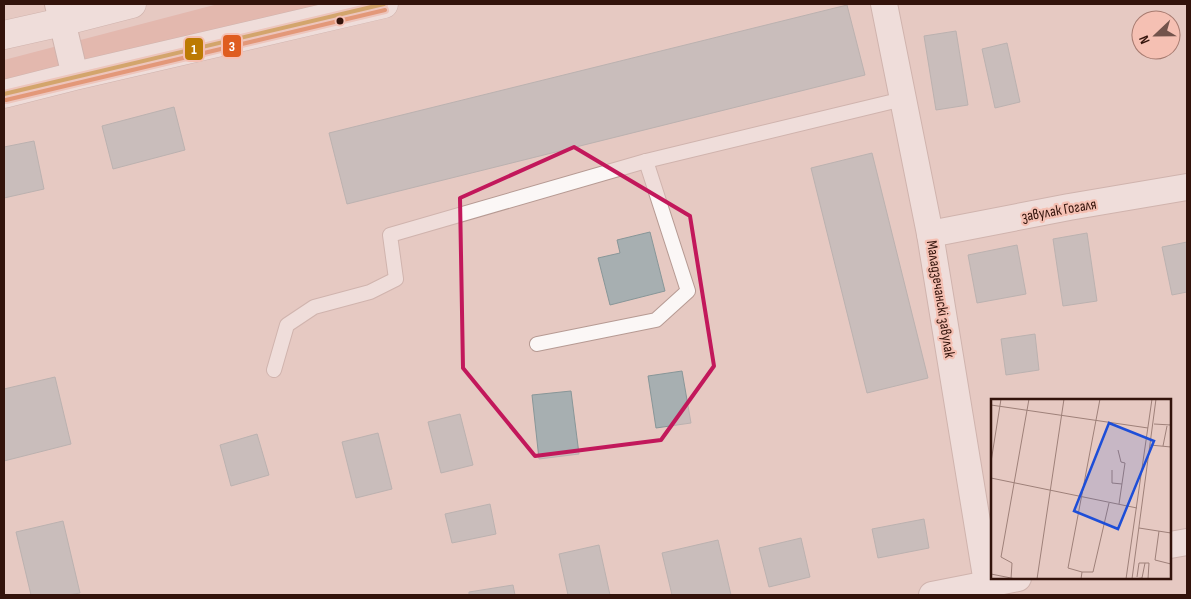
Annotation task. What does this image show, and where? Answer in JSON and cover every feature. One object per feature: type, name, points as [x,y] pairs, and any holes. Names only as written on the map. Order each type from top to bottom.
[{"type":"main road","points":[[4,35],[60,13],[132,4]]},
{"type":"main road","points":[[4,94],[384,4]]},
{"type":"street","name":"Маладзечанскі завулак","points":[[884,4],[930,234],[988,590]]},
{"type":"street","points":[[60,13],[75,76]]},
{"type":"street","name":"завулак Гогаля","points":[[930,234],[1187,188]]},
{"type":"street","points":[[1171,545],[1187,542]]},
{"type":"street","points":[[932,595],[988,590],[1016,579]]},
{"type":"lane","points":[[274,370],[287,325],[314,307],[370,292],[396,279],[390,235],[646,161],[903,98]]},
{"type":"lane","points":[[536,344],[656,320],[688,291],[646,161]]},
{"type":"highlighted area","points":[[574,147],[690,216],[714,366],[661,440],[535,456],[463,368],[460,198]]},
{"type":"shaded area","points":[[218,4],[325,4],[4,85],[4,60]]},
{"type":"building","points":[[847,5],[865,75],[347,204],[329,133]]},
{"type":"building","points":[[956,31],[968,105],[936,110],[924,36]]},
{"type":"building","points":[[1007,43],[1020,102],[995,108],[982,49]]},
{"type":"building","points":[[174,107],[185,150],[113,169],[102,126]]},
{"type":"building","points":[[34,141],[44,189],[4,198],[4,147]]},
{"type":"building","points":[[872,153],[928,378],[867,393],[811,168]]},
{"type":"building","points":[[650,232],[665,291],[610,305],[598,258],[620,253],[617,240]]},
{"type":"building","points":[[1087,233],[1097,301],[1063,306],[1053,239]]},
{"type":"building","points":[[1187,242],[1187,292],[1172,295],[1162,247]]},
{"type":"building","points":[[1017,245],[1026,294],[977,303],[968,255]]},
{"type":"building","points":[[1035,334],[1039,370],[1006,375],[1001,339]]},
{"type":"building","points":[[682,371],[691,423],[656,428],[648,376]]},
{"type":"building","points":[[55,377],[71,444],[4,461],[4,389]]},
{"type":"building","points":[[571,391],[579,454],[539,459],[532,395]]},
{"type":"building","points":[[460,414],[473,465],[441,473],[428,422]]},
{"type":"building","points":[[378,433],[392,489],[356,498],[342,442]]},
{"type":"building","points":[[257,434],[269,475],[231,486],[220,445]]},
{"type":"building","points":[[490,504],[496,534],[452,543],[445,514]]},
{"type":"building","points":[[924,519],[929,548],[878,558],[872,529]]},
{"type":"building","points":[[63,521],[80,593],[68,595],[31,595],[16,532]]},
{"type":"building","points":[[801,538],[810,577],[769,587],[759,548]]},
{"type":"building","points":[[718,540],[731,595],[672,595],[662,553]]},
{"type":"building","points":[[599,545],[610,595],[568,595],[559,554]]},
{"type":"building","points":[[513,585],[515,595],[469,595],[469,592]]},
{"type":"transit line","name":"1","points":[[4,94],[384,4]]},
{"type":"transit line","name":"3","points":[[6,100],[385,10]]}]
